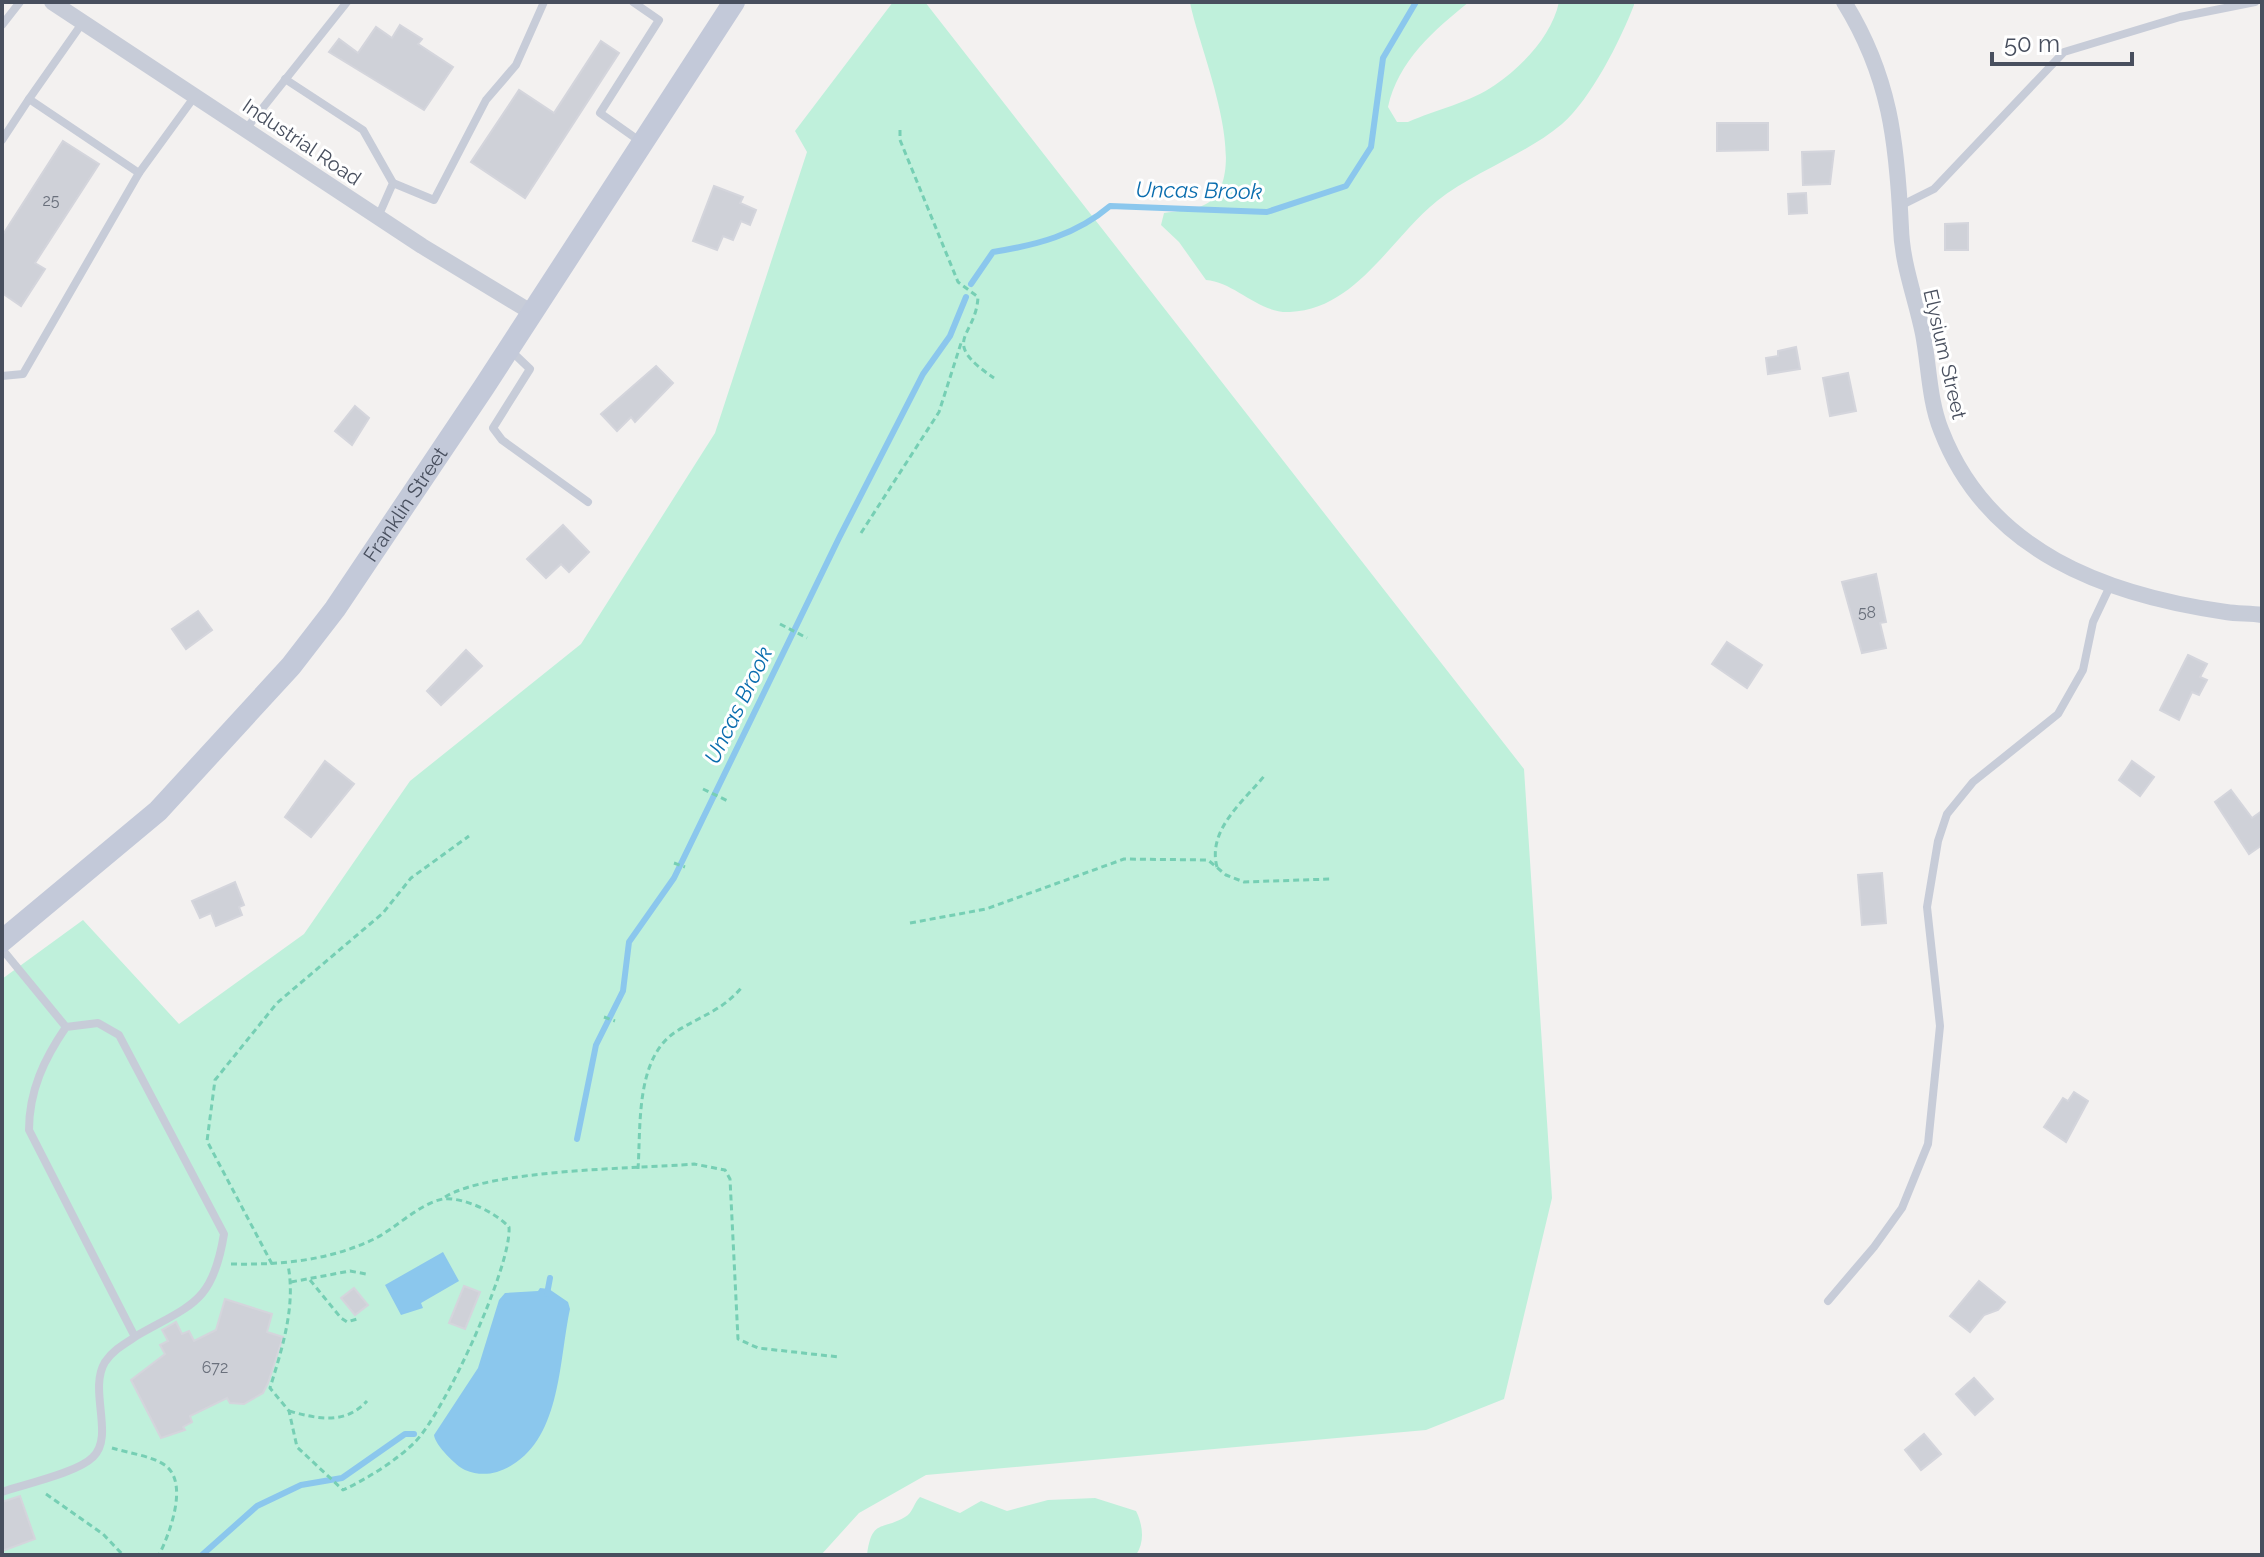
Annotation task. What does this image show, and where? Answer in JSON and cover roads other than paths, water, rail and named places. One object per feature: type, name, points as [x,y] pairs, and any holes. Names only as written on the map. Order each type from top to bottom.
[{"type":"main road","name":"Franklin Street","points":[[2,941],[158,811],[291,666],[342,598],[734,2]]},
{"type":"street","name":"Industrial Road","points":[[52,2],[378,217],[531,312]]},
{"type":"street","name":"Elysium Street","points":[[1844,2],[1871,48],[1883,80],[1902,205],[1901,229],[1910,289],[1922,332],[1940,428],[1962,473],[1989,510],[2046,558],[2089,579],[2111,583],[2134,593],[2229,613],[2262,615]]},
{"type":"lane","points":[[2,25],[20,2]]},
{"type":"lane","points":[[246,129],[347,2]]},
{"type":"lane","points":[[285,79],[363,130],[393,183],[434,200],[486,100],[516,65],[544,2]]},
{"type":"lane","points":[[633,2],[659,20],[600,113],[642,142]]},
{"type":"lane","points":[[1902,205],[1934,189],[2064,52],[2180,17],[2255,2]]},
{"type":"lane","points":[[2,140],[83,22]]},
{"type":"lane","points":[[2,376],[23,374],[139,173],[196,96]]},
{"type":"lane","points":[[29,99],[139,173]]},
{"type":"lane","points":[[378,217],[393,183]]},
{"type":"lane","points":[[508,348],[530,369],[493,428],[502,440],[588,502]]},
{"type":"lane","points":[[1828,1301],[1868,1255],[1902,1208],[1928,1144],[1940,1026],[1940,998],[1929,931],[1929,886],[1947,814],[1973,782],[2058,714],[2083,670],[2093,622],[2111,583]]},
{"type":"lane","points":[[2,949],[66,1027]]},
{"type":"lane","points":[[2,1492],[83,1463],[96,1454],[101,1444],[101,1371],[115,1350],[196,1302],[208,1289],[219,1264],[224,1234],[119,1035],[98,1023],[66,1027]]},
{"type":"lane","points":[[66,1027],[35,1080],[29,1103],[29,1130],[135,1337]]},
{"type":"water","points":[[443,1252],[459,1281],[421,1303],[423,1308],[401,1315],[385,1285]]},
{"type":"water","points":[[540,1288],[549,1289],[568,1302],[570,1309],[560,1373],[549,1416],[528,1452],[512,1465],[489,1474],[465,1470],[446,1455],[434,1435],[478,1368],[499,1300],[505,1293],[538,1291]]},
{"type":"waterway","name":"Uncas Brook","points":[[971,284],[993,252],[1055,237],[1084,224],[1110,206],[1267,212],[1346,186],[1371,147],[1383,58],[1416,2]]},
{"type":"waterway","name":"Uncas Brook","points":[[577,1139],[596,1045],[623,991],[629,942],[674,878],[839,538],[923,374],[950,336],[966,297]]},
{"type":"waterway","name":"Uncas Brook","points":[[547,1294],[550,1278]]},
{"type":"waterway","name":"Uncas Brook","points":[[202,1555],[257,1506],[301,1485],[342,1478],[405,1434],[414,1434]]}]
